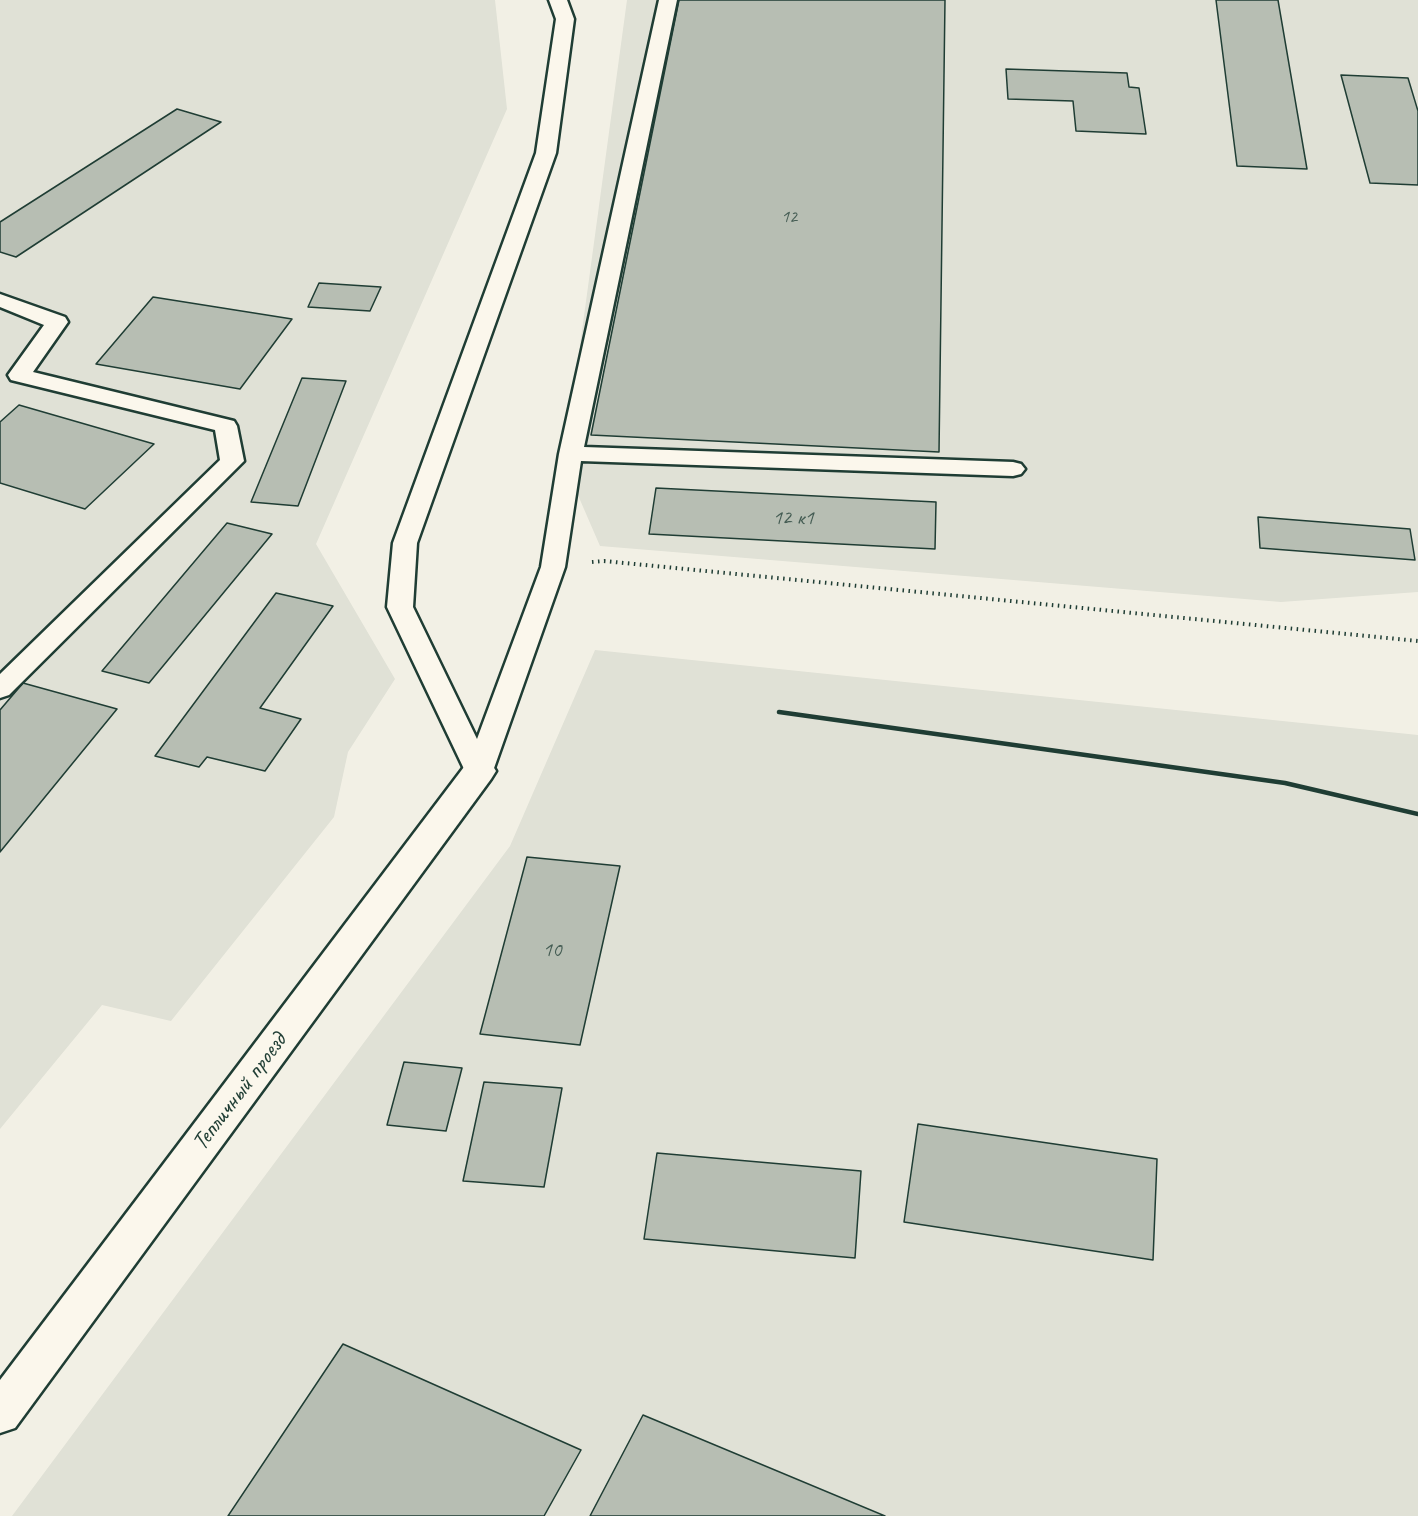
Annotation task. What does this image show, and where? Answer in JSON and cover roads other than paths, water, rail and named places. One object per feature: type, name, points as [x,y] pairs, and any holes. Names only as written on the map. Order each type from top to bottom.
[{"type":"street","name":"Тепличный проезд","points":[[0,1414],[479,771]]},
{"type":"lane","points":[[479,771],[400,607],[405,543],[546,153],[565,19],[558,0]]},
{"type":"lane","points":[[479,771],[553,567],[571,454],[668,0]]},
{"type":"lane","points":[[0,300],[57,322],[19,375],[226,426],[232,461],[0,688]]},
{"type":"lane","points":[[571,454],[1013,469]]},
{"type":"railway","points":[[779,712],[1285,783],[1418,814]]}]
